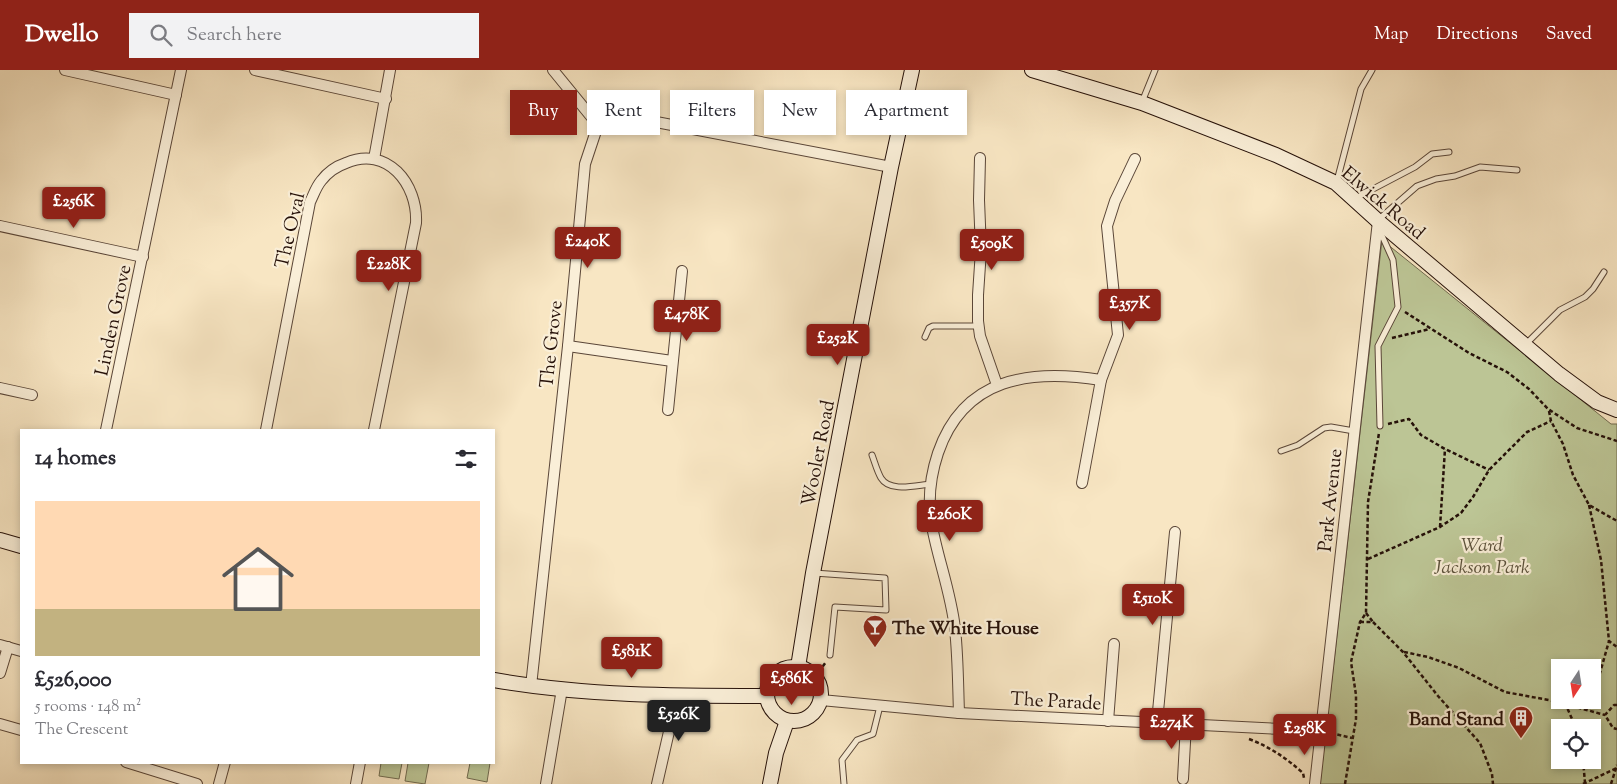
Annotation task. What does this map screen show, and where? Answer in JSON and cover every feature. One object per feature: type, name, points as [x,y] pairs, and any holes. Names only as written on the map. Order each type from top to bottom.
[{"type":"street","points":[[64,70],[176,95]]},
{"type":"street","name":"Linden Grove","points":[[106,429],[182,70]]},
{"type":"street","points":[[255,70],[386,99]]},
{"type":"street","points":[[374,429],[416,223],[414,198],[406,181],[395,170],[383,162],[374,159],[390,70]]},
{"type":"street","points":[[552,70],[587,112]]},
{"type":"street","name":"Wooler Road","points":[[798,668],[813,573],[891,167],[912,70]]},
{"type":"street","name":"Elwick Road","points":[[1032,70],[1142,103],[1276,155],[1336,183],[1377,223],[1559,374],[1597,402],[1617,410]]},
{"type":"street","points":[[660,123],[891,167]]},
{"type":"street","name":"The Grove","points":[[531,686],[568,346],[585,164],[595,135]]},
{"type":"street","points":[[980,158],[978,200],[981,250],[978,295],[979,326],[985,353],[997,385]]},
{"type":"street","name":"The Oval","points":[[266,429],[310,202],[322,179],[331,171],[354,159],[374,159]]},
{"type":"street","points":[[1082,483],[1100,380],[1118,335],[1107,226],[1115,201],[1135,159]]},
{"type":"street","name":"Park Avenue","points":[[1314,784],[1377,223]]},
{"type":"street","points":[[0,226],[143,257]]},
{"type":"street","points":[[668,410],[682,272]]},
{"type":"street","points":[[568,346],[672,361]]},
{"type":"street","points":[[959,712],[955,628],[931,521],[930,498],[935,464],[944,438],[955,418],[970,403],[997,385],[1022,378],[1046,376],[1073,376],[1100,380]]},
{"type":"street","points":[[0,388],[32,395]]},
{"type":"street","points":[[1157,722],[1175,532]]},
{"type":"street","points":[[0,540],[20,546]]},
{"type":"street","points":[[1108,721],[1114,644]]},
{"type":"street","points":[[0,673],[4,646],[20,651]]},
{"type":"street","points":[[786,668],[798,668],[808,671],[815,677],[821,689],[821,700],[817,709],[805,719],[787,720],[770,708],[767,696],[769,683],[777,673],[786,668]]},
{"type":"street","points":[[495,680],[531,686],[674,696],[767,696]]},
{"type":"street","points":[[546,784],[562,688]]},
{"type":"street","points":[[657,784],[673,714],[674,696]]},
{"type":"street","name":"The Parade","points":[[821,700],[959,712],[1108,721],[1320,730]]},
{"type":"street","points":[[770,784],[776,753],[787,720]]},
{"type":"street","points":[[0,724],[20,730]]},
{"type":"street","points":[[1183,779],[1186,724]]},
{"type":"street","points":[[132,764],[197,784]]},
{"type":"street","points":[[218,784],[224,764]]},
{"type":"street","points":[[356,784],[360,764]]},
{"type":"lane","points":[[1142,103],[1155,70]]},
{"type":"lane","points":[[1336,183],[1361,89],[1372,70]]},
{"type":"lane","points":[[1354,199],[1416,167],[1432,154],[1449,152]]},
{"type":"lane","points":[[1380,426],[1378,346],[1398,307],[1393,260],[1377,223],[1416,186],[1480,167],[1518,170]]},
{"type":"lane","points":[[1525,345],[1560,310],[1585,297],[1594,289],[1604,272]]},
{"type":"lane","points":[[925,336],[929,328],[933,326],[979,326]]},
{"type":"lane","points":[[1282,451],[1298,445],[1324,428],[1331,427],[1354,431]]},
{"type":"lane","points":[[872,455],[881,479],[890,485],[901,487],[932,484]]},
{"type":"lane","points":[[813,573],[885,578],[886,610],[835,607],[830,655]]},
{"type":"lane","points":[[844,784],[842,760],[857,740],[873,734],[880,706]]},
{"type":"path","points":[[1398,307],[1469,353],[1507,372],[1529,389],[1548,409],[1577,428],[1617,441]]},
{"type":"path","points":[[1381,340],[1430,329]]},
{"type":"path","points":[[1548,409],[1551,421],[1563,444],[1573,475],[1589,505],[1601,560],[1609,641],[1601,669]]},
{"type":"path","points":[[1345,784],[1356,719],[1356,695],[1351,662],[1360,622],[1366,613],[1368,502],[1380,426],[1409,419],[1421,435],[1489,470]]},
{"type":"path","points":[[1368,559],[1440,527],[1461,513],[1473,498],[1489,470],[1527,432],[1551,421]]},
{"type":"path","points":[[1440,527],[1445,449]]},
{"type":"path","points":[[1589,505],[1617,521]]},
{"type":"path","points":[[1366,613],[1403,652],[1438,696],[1480,742],[1492,774],[1492,784]]},
{"type":"path","points":[[1360,622],[1373,622]]},
{"type":"path","points":[[1609,641],[1617,647]]},
{"type":"path","points":[[1403,652],[1428,657],[1459,668],[1505,692],[1551,700]]},
{"type":"path","points":[[815,677],[830,655]]},
{"type":"path","points":[[1605,716],[1614,705],[1617,705]]},
{"type":"path","points":[[1583,709],[1605,716],[1614,728],[1617,729]]},
{"type":"path","points":[[1320,730],[1352,738]]},
{"type":"path","points":[[1245,738],[1258,742],[1286,757],[1303,773],[1305,784]]},
{"type":"path","points":[[1583,769],[1584,783],[1616,767]]},
{"type":"path","points":[[1612,784],[1616,767]]},
{"type":"green space","name":"Ward Jackson Park","points":[[1382,240],[1611,424],[1617,424],[1617,784],[1320,784]]},
{"type":"green space","points":[[381,764],[402,764],[399,779],[379,776]]},
{"type":"green space","points":[[408,764],[429,764],[425,784],[405,781]]},
{"type":"green space","points":[[470,764],[490,764],[487,782],[467,778]]},
{"type":"place","name":"The White House","points":[[875,648]]},
{"type":"place","name":"Band Stand","points":[[1521,739]]}]
